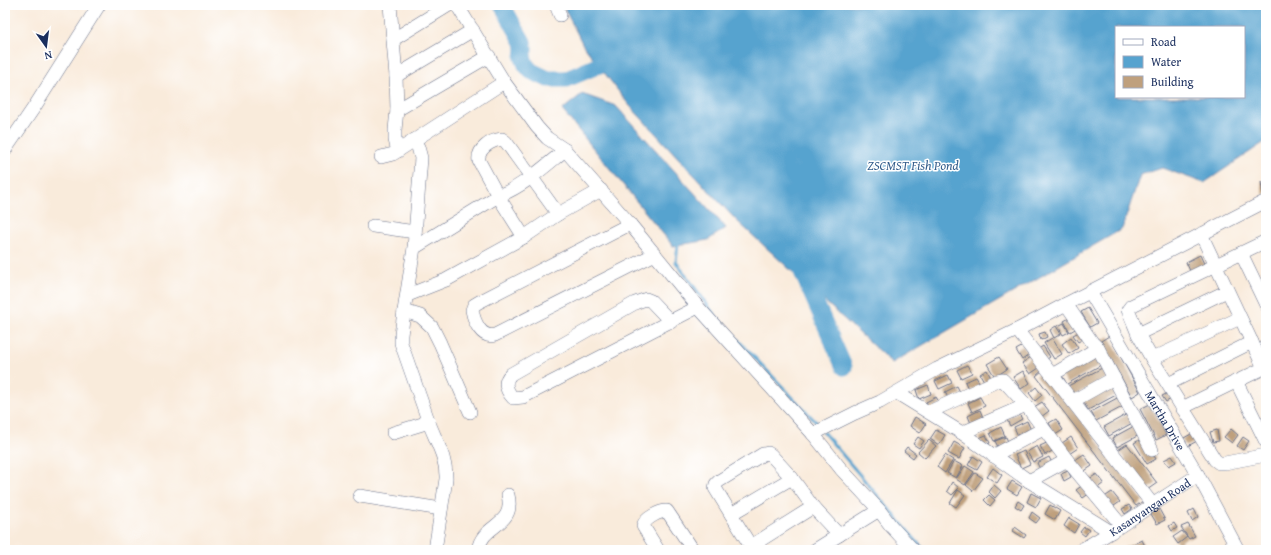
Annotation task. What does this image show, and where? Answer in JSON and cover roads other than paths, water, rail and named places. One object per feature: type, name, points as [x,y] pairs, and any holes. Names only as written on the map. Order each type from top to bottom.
[{"type":"street","points":[[5,150],[35,106],[99,5]]},
{"type":"street","points":[[390,5],[396,76],[397,110],[395,140],[398,151]]},
{"type":"street","points":[[394,39],[449,5]]},
{"type":"street","points":[[457,5],[504,82],[537,128],[547,138],[565,150],[601,190],[698,307],[813,434],[841,469],[880,510],[891,526],[913,550]]},
{"type":"street","points":[[396,76],[473,30]]},
{"type":"street","points":[[397,110],[489,56]]},
{"type":"street","points":[[381,157],[389,156],[398,151],[504,82]]},
{"type":"street","points":[[524,237],[498,196],[479,161],[478,156],[480,151],[489,144],[497,139],[502,139],[506,142],[558,214]]},
{"type":"street","points":[[414,140],[421,158],[414,248],[408,295],[404,311],[401,344],[428,422],[444,457],[446,469],[446,479],[435,550]]},
{"type":"street","points":[[414,248],[498,196],[512,190],[531,178],[565,150]]},
{"type":"street","points":[[408,295],[446,280],[524,237],[558,214],[601,190]]},
{"type":"street","points":[[813,434],[854,413],[897,394],[937,369],[1017,330],[1266,201]]},
{"type":"street","points":[[630,224],[474,305],[472,310],[477,326],[484,335],[490,337],[495,335],[655,254]]},
{"type":"street","points":[[373,226],[415,232]]},
{"type":"street","points":[[1182,408],[1236,381],[1265,370],[1201,234]]},
{"type":"street","points":[[1266,241],[1130,306],[1128,310],[1138,334],[1152,359],[1215,460],[1219,463],[1266,455]]},
{"type":"street","points":[[1241,253],[1266,305]]},
{"type":"street","points":[[1138,334],[1227,290]]},
{"type":"street","name":"Martha Drive","points":[[1090,292],[1198,475],[1238,550]]},
{"type":"street","points":[[671,322],[651,301],[646,299],[635,303],[511,374],[507,378],[507,387],[510,394],[514,398],[523,397],[671,322],[698,307]]},
{"type":"street","points":[[1066,304],[1092,342],[1098,348],[1152,450]]},
{"type":"street","points":[[404,311],[420,316],[432,327],[470,412]]},
{"type":"street","points":[[1152,359],[1240,318]]},
{"type":"street","points":[[1017,330],[1153,505]]},
{"type":"street","points":[[1168,384],[1252,342]]},
{"type":"street","points":[[1052,375],[1098,348]]},
{"type":"street","points":[[1073,401],[1114,378]]},
{"type":"street","points":[[929,412],[1004,380],[1026,405],[1116,529]]},
{"type":"street","points":[[1236,381],[1266,442]]},
{"type":"street","points":[[897,394],[962,433],[1029,481],[1116,529]]},
{"type":"street","points":[[962,433],[1026,405]]},
{"type":"street","points":[[394,433],[428,422]]},
{"type":"street","points":[[993,456],[1043,429]]},
{"type":"street","points":[[814,507],[752,548],[715,488],[716,484],[763,454],[768,453],[792,478],[814,507],[839,535]]},
{"type":"street","points":[[1029,481],[1067,460]]},
{"type":"street","name":"Kasanyangan Road","points":[[1081,550],[1116,529],[1198,475]]},
{"type":"street","points":[[731,514],[792,478]]},
{"type":"street","points":[[478,550],[479,542],[482,536],[497,525],[506,516],[510,509],[508,495]]},
{"type":"street","points":[[360,496],[441,508]]},
{"type":"street","points":[[815,550],[880,510]]},
{"type":"street","points":[[658,550],[642,526],[644,522],[662,511],[667,511],[670,513],[693,550]]},
{"type":"water","name":"ZSCMST Fish Pond","points":[[563,5],[1266,5],[1266,141],[1204,183],[1162,168],[1140,175],[1122,229],[892,363],[736,220],[629,105],[583,45]]},
{"type":"water","points":[[582,94],[616,106],[726,228],[708,240],[673,246],[562,110]]},
{"type":"waterway","points":[[502,5],[523,42],[523,58],[526,65],[531,71],[548,79],[567,79],[620,56]]},
{"type":"waterway","points":[[678,245],[676,262],[716,317],[817,423]]},
{"type":"waterway","points":[[799,265],[844,367]]},
{"type":"waterway","points":[[824,433],[924,550]]}]
